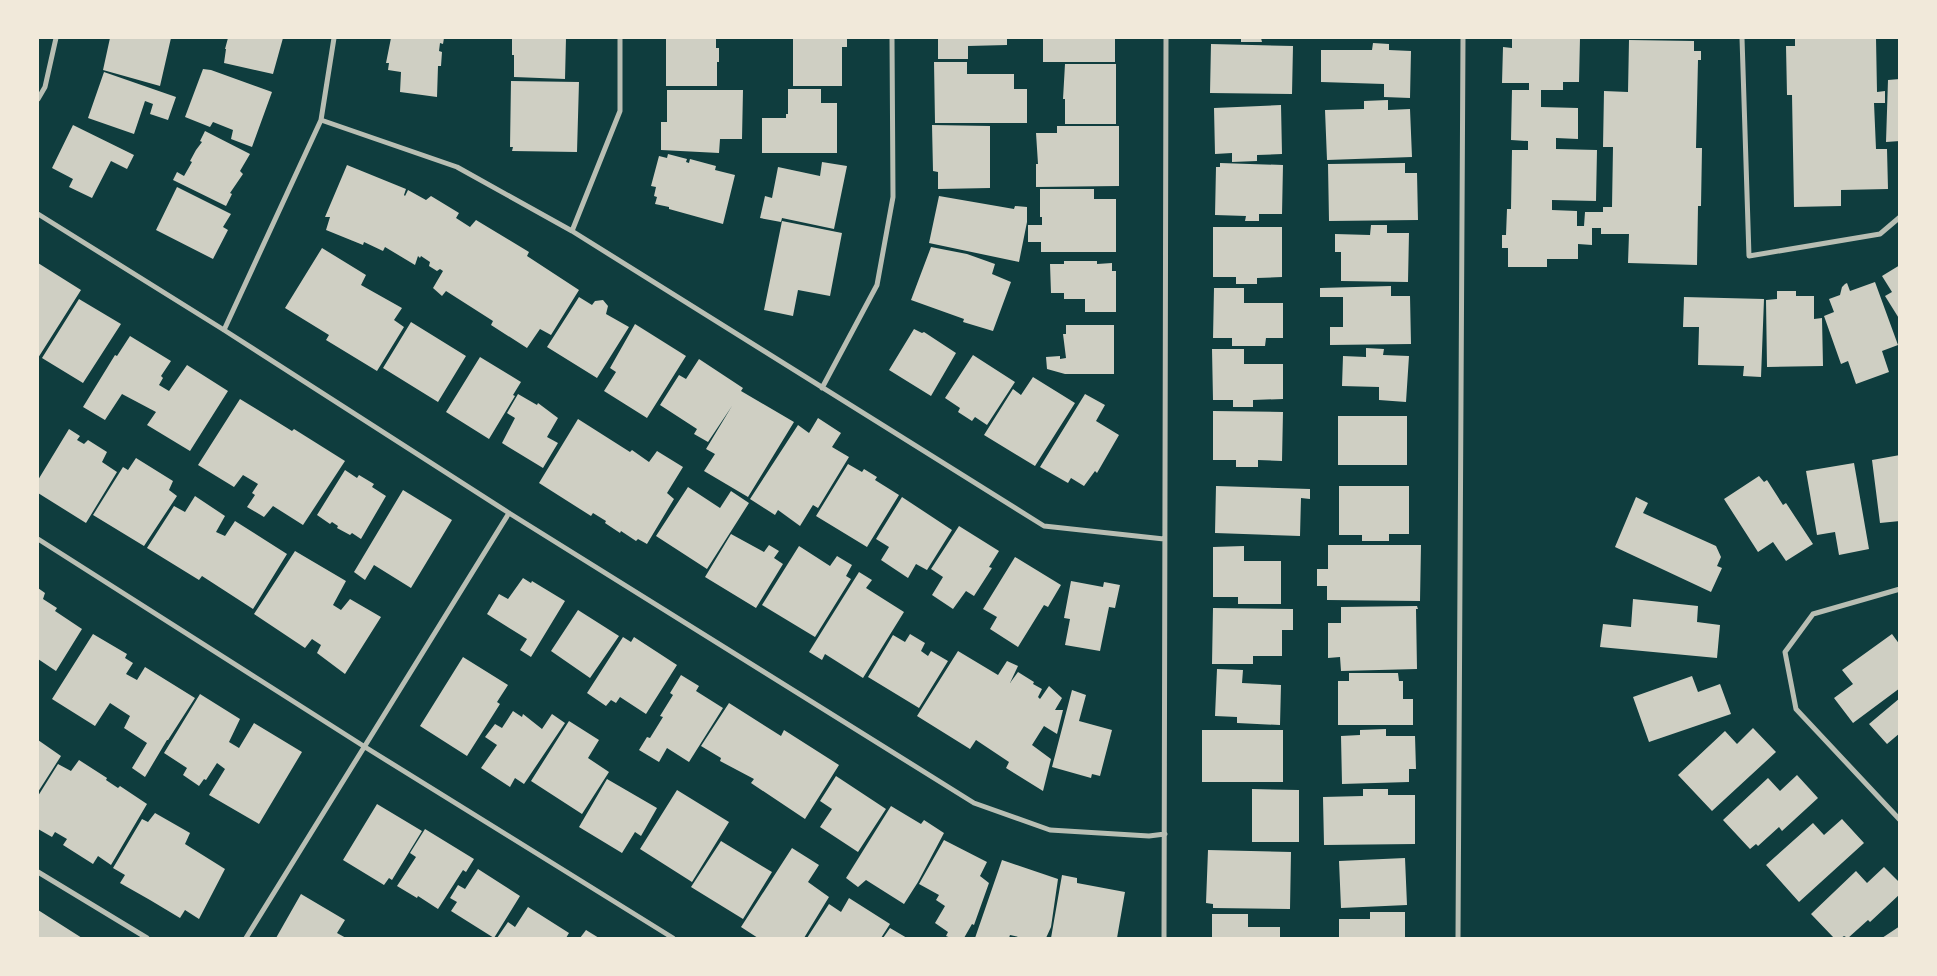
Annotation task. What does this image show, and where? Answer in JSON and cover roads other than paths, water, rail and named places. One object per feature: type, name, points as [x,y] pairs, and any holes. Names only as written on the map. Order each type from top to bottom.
[{"type":"street","points":[[38,99],[44,87],[56,38]]},
{"type":"street","points":[[224,330],[321,120],[334,38]]},
{"type":"street","points":[[572,231],[620,111],[620,38]]},
{"type":"street","points":[[822,388],[877,285],[892,197],[892,38]]},
{"type":"street","points":[[1164,938],[1166,38]]},
{"type":"street","points":[[1458,938],[1463,38]]},
{"type":"street","points":[[1742,38],[1749,256],[1880,234],[1900,217]]},
{"type":"street","points":[[321,120],[457,167],[572,231],[1044,526],[1164,539]]},
{"type":"street","points":[[38,214],[224,330],[508,513],[974,803],[1050,830],[1149,836],[1165,834]]},
{"type":"street","points":[[246,938],[508,513]]},
{"type":"street","points":[[38,539],[673,938]]},
{"type":"street","points":[[1900,589],[1813,614],[1785,652],[1796,709],[1900,820]]},
{"type":"street","points":[[38,872],[147,938]]}]
